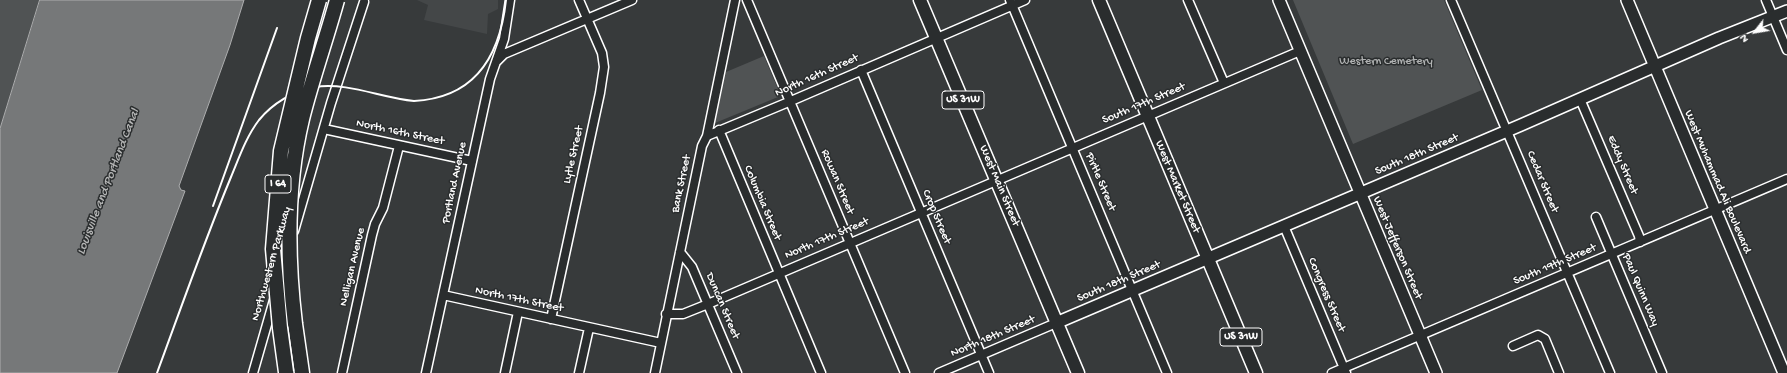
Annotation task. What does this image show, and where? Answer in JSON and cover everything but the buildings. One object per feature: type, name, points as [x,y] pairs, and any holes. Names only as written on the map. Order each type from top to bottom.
[{"type":"highway","name":"I 64","points":[[286,373],[280,328],[274,249],[280,151],[319,0]]},
{"type":"highway","name":"I 64","points":[[302,373],[295,324],[289,226],[294,167],[306,101],[337,0]]},
{"type":"main road","name":"West Main Street","points":[[920,0],[1078,373]]},
{"type":"main road","name":"West Market Street","points":[[1099,0],[1256,373]]},
{"type":"street","name":"Portland Avenue","points":[[426,373],[490,79],[504,38],[510,0]]},
{"type":"street","name":"Lytle Street","points":[[551,319],[603,80],[604,67],[602,54],[579,0]]},
{"type":"street","points":[[496,63],[504,54],[632,0]]},
{"type":"street","name":"Bank Street","points":[[655,373],[702,146],[707,136],[735,0]]},
{"type":"street","name":"Rowan Street","points":[[747,0],[905,373]]},
{"type":"street","name":"North 16th Street","points":[[707,136],[937,38],[1012,3],[1025,0]]},
{"type":"street","points":[[1188,0],[1224,84]]},
{"type":"street","name":"West Jefferson Street","points":[[1279,0],[1436,373]]},
{"type":"street","name":"Cedar Street","points":[[1451,0],[1610,373]]},
{"type":"street","name":"West Muhammad Ali Boulevard","points":[[1627,0],[1781,372]]},
{"type":"street","points":[[1766,0],[1787,50]]},
{"type":"street","name":"Northwestern Parkway","points":[[253,373],[324,129],[364,2]]},
{"type":"street","name":"Pirtle Street","points":[[1012,3],[1167,373]]},
{"type":"street","name":"South 18th Street","points":[[1056,322],[1360,194],[1787,11]]},
{"type":"street","name":"South 17th Street","points":[[997,181],[1300,51]]},
{"type":"street","name":"Crop Street","points":[[861,70],[989,373]]},
{"type":"street","name":"Eddy Street","points":[[1580,99],[1639,236],[1640,242]]},
{"type":"street","name":"North 16th Street","points":[[324,129],[472,161]]},
{"type":"street","name":"Columbia Street","points":[[719,130],[821,373]]},
{"type":"street","name":"Nelligan Avenue","points":[[343,373],[372,235],[375,224],[383,208],[399,146]]},
{"type":"street","name":"South 19th Street","points":[[1332,373],[1345,371],[1420,336],[1787,179]]},
{"type":"street","name":"North 17th Street","points":[[666,314],[682,314],[708,304],[997,181]]},
{"type":"street","name":"Paul Quinn Way","points":[[1596,217],[1662,373]]},
{"type":"street","name":"Congress Street","points":[[1284,226],[1345,371]]},
{"type":"street","name":"Duncan Street","points":[[680,252],[692,267],[737,373]]},
{"type":"street","name":"North 17th Street","points":[[443,296],[661,343]]},
{"type":"street","points":[[505,373],[518,312]]},
{"type":"street","name":"North 18th Street","points":[[939,373],[1056,322]]},
{"type":"street","points":[[579,373],[589,328]]},
{"type":"street","points":[[1513,346],[1538,335],[1545,339],[1559,373]]},
{"type":"shaded area","points":[[417,0],[498,0],[498,9],[488,14],[487,34],[424,20],[428,5]]},
{"type":"green space","points":[[0,0],[40,0],[0,129]]},
{"type":"green space","name":"Western Cemetery","points":[[1293,0],[1444,0],[1482,90],[1353,144]]},
{"type":"green space","points":[[764,56],[780,94],[778,97],[715,123],[726,72]]},
{"type":"water","name":"Louisville and Portland Canal","points":[[40,0],[244,0],[230,45],[179,186],[181,190],[185,191],[117,373],[0,373],[0,129]]},
{"type":"railway","points":[[157,373],[202,250],[240,155],[250,133],[264,114],[277,103],[291,95],[299,91],[315,87],[327,86],[352,88],[414,101],[435,98],[453,92],[468,82],[481,70],[490,56],[498,39],[506,0]]},
{"type":"railway","points":[[213,206],[277,28]]}]
